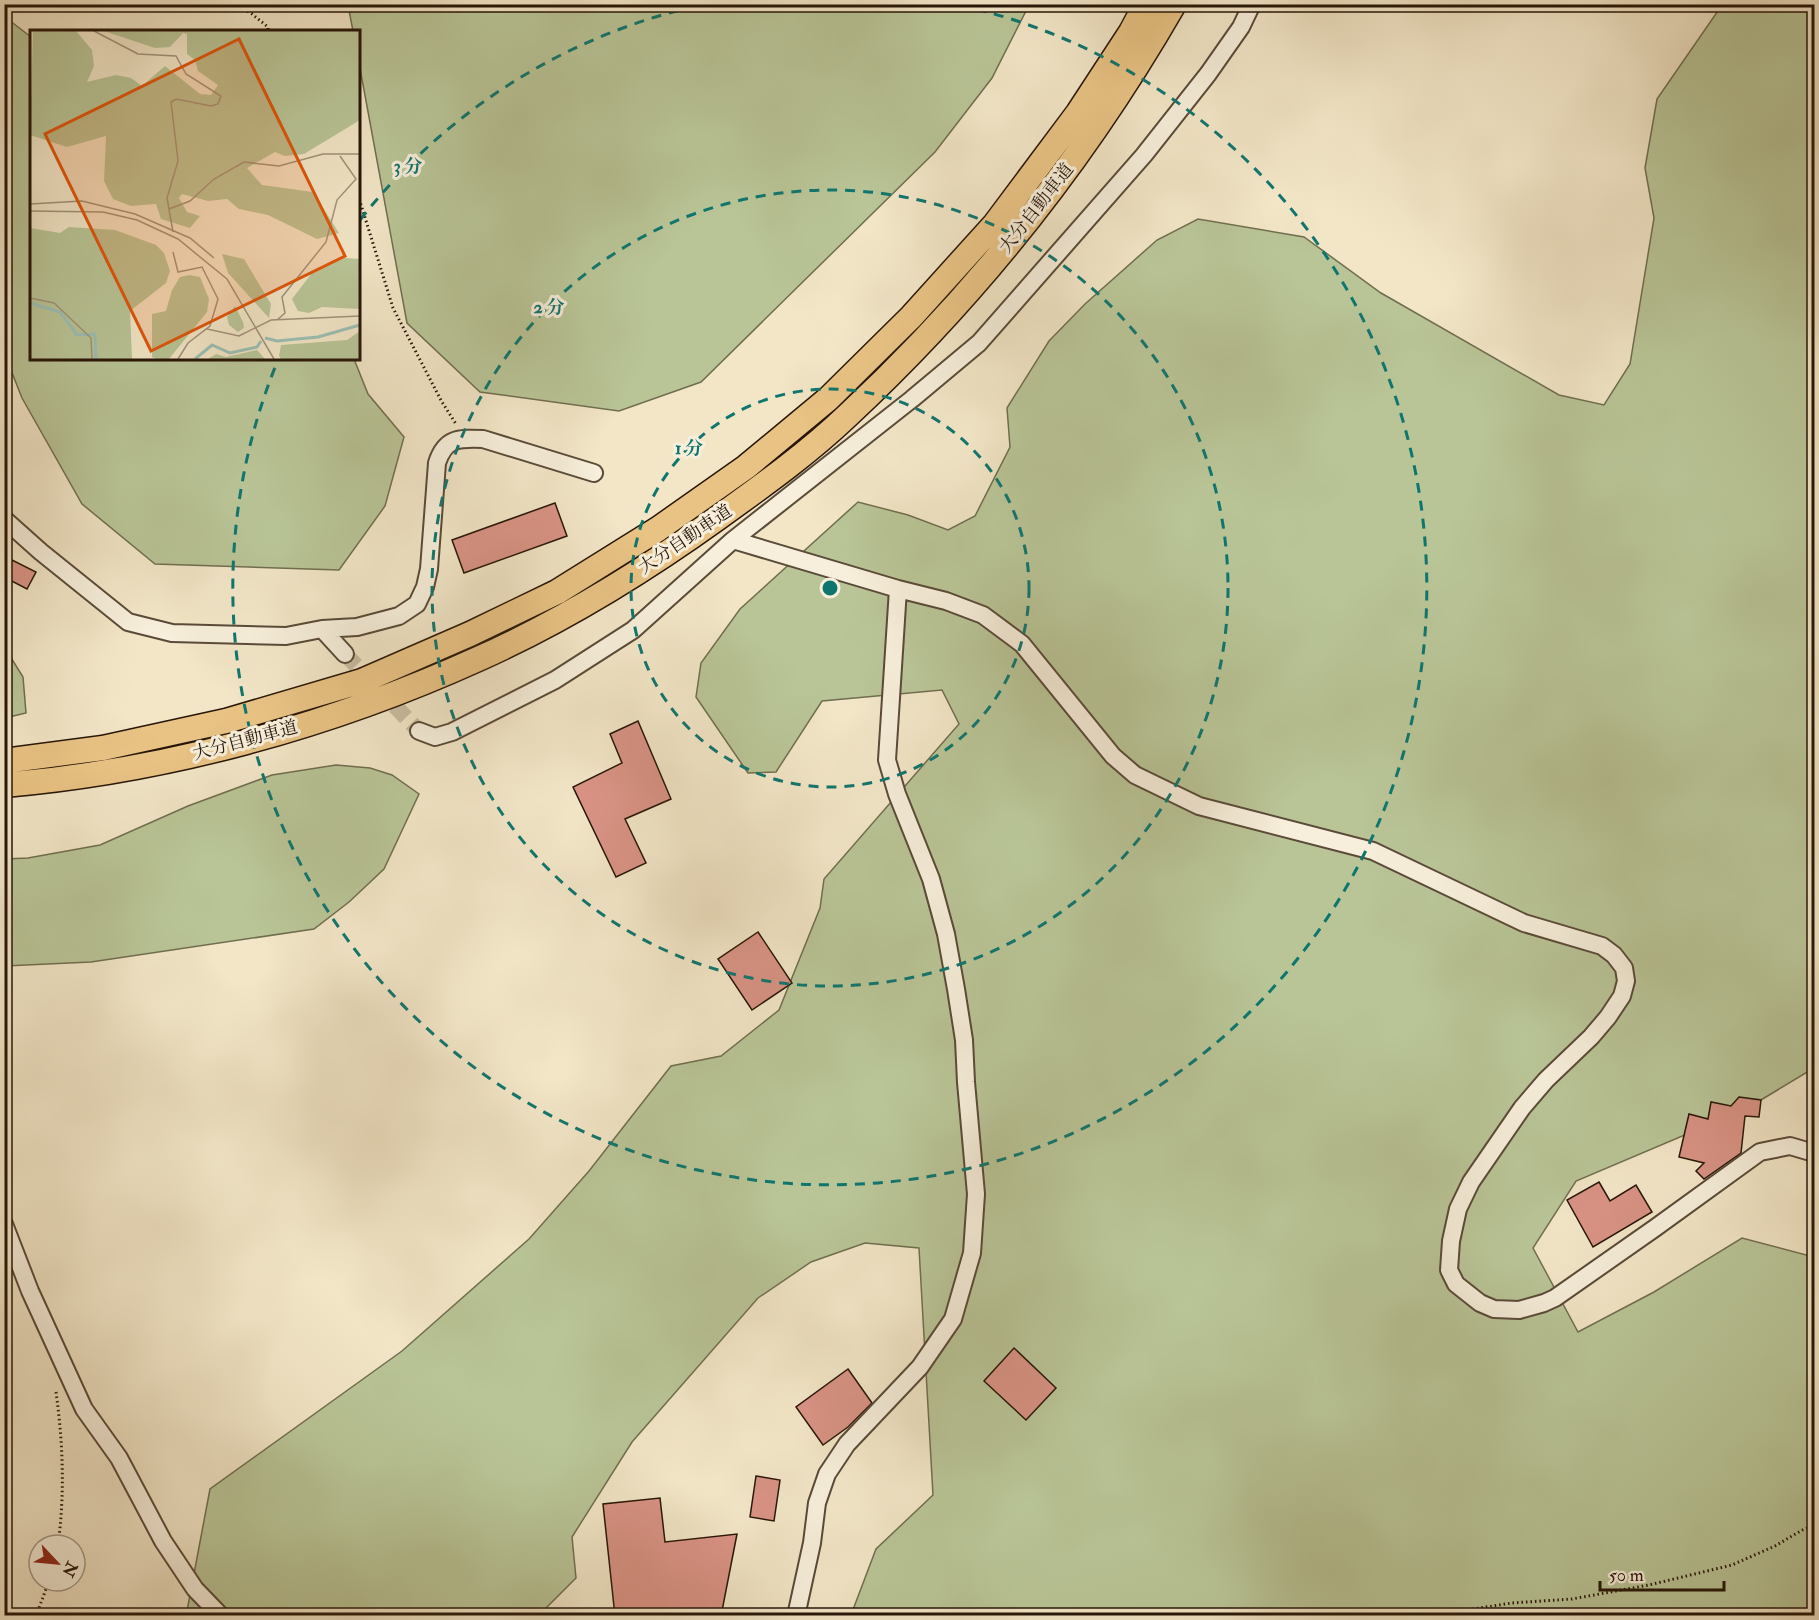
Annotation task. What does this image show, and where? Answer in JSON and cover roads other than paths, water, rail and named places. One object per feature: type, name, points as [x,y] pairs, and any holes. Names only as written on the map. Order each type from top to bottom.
[{"type":"highway","name":"大分自動車道","points":[[4,760],[104,748],[226,721],[362,681],[470,634],[556,592],[658,529],[746,467],[828,399],[911,317],[995,225],[1078,114],[1131,32],[1146,4]]},
{"type":"highway","name":"大分自動車道","points":[[4,785],[108,773],[234,746],[372,702],[479,659],[568,613],[670,552],[763,485],[844,419],[929,336],[1011,241],[1097,129],[1174,4]]},
{"type":"street","points":[[419,731],[435,737],[452,732],[555,680],[633,630],[733,540],[894,414],[979,343],[1144,156],[1208,74],[1241,27],[1252,4]]},
{"type":"street","points":[[4,519],[128,622],[172,633],[286,636],[322,629],[357,627],[399,616],[417,604],[425,587],[429,569],[437,463],[446,444],[465,438],[483,439],[594,473]]},
{"type":"street","points":[[733,540],[946,601],[983,615],[1022,644],[1113,756],[1135,775],[1199,806],[1373,851],[1524,923],[1602,946],[1614,955],[1624,968],[1626,981],[1622,996],[1591,1037],[1546,1080],[1522,1108],[1471,1182],[1461,1201],[1451,1241],[1449,1270],[1456,1284],[1480,1304],[1494,1309],[1519,1310],[1544,1303],[1599,1268],[1760,1152],[1790,1146],[1815,1153]]},
{"type":"street","points":[[796,1616],[812,1543],[817,1503],[827,1474],[847,1444],[920,1367],[953,1319],[972,1253],[976,1194],[964,1040],[946,934],[931,879],[897,794],[887,760],[898,589]]},
{"type":"street","points":[[322,629],[345,654]]},
{"type":"street","points":[[4,1224],[30,1291],[84,1409],[119,1458],[163,1540],[195,1589],[221,1616]]},
{"type":"tunnel","points":[[345,654],[419,731]]}]
